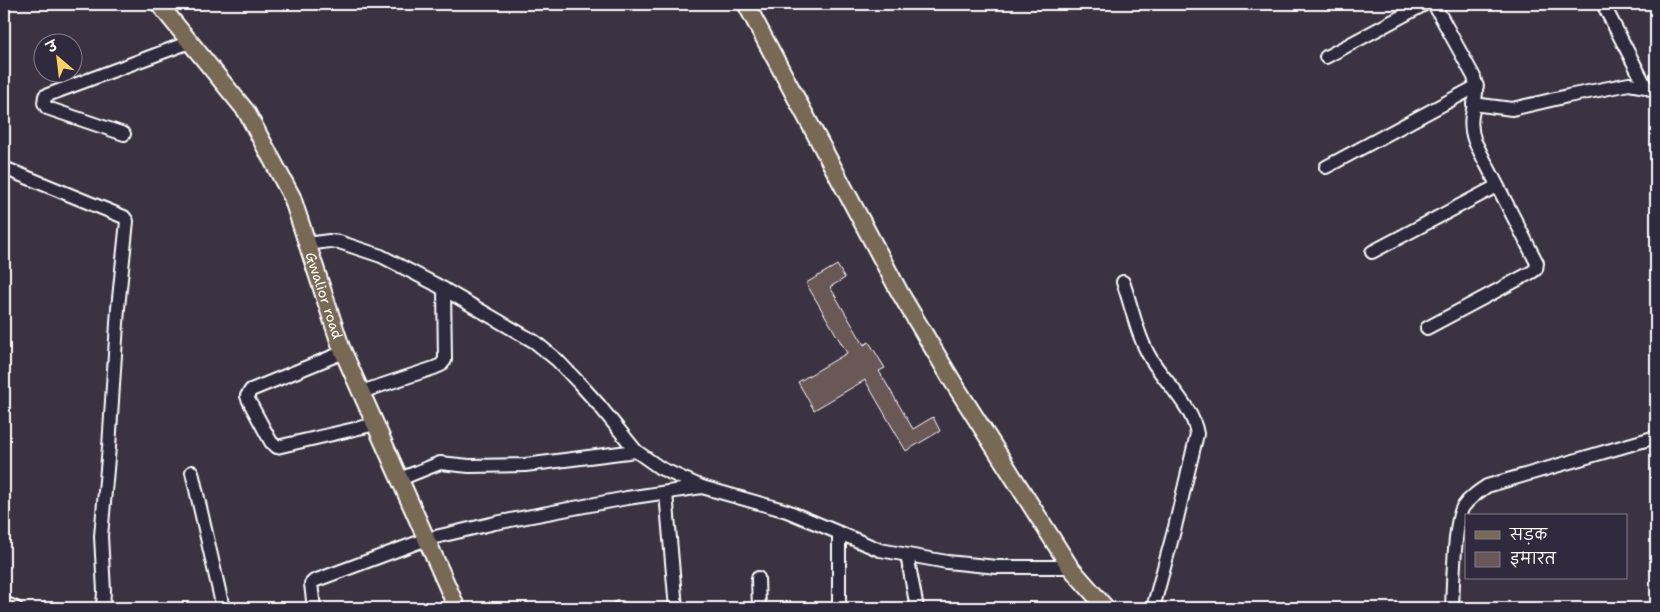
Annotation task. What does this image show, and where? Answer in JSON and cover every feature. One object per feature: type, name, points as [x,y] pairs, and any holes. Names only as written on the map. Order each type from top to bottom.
[{"type":"main road","name":"Gwalior road","points":[[159,4],[246,111],[292,197],[344,352],[457,608]]},
{"type":"main road","points":[[746,4],[900,293],[953,382],[1070,567],[1106,608]]},
{"type":"street","points":[[1326,57],[1425,4]]},
{"type":"street","points":[[1426,328],[1536,268],[1537,262],[1471,132],[1470,123],[1477,86],[1474,77],[1434,4]]},
{"type":"street","points":[[1603,4],[1651,90]]},
{"type":"street","points":[[124,134],[47,108],[44,102],[45,96],[190,42]]},
{"type":"street","points":[[1474,104],[1512,109],[1629,84],[1651,90]]},
{"type":"street","points":[[1326,167],[1477,86]]},
{"type":"street","points":[[4,168],[124,217],[127,220],[118,308],[101,536],[103,608]]},
{"type":"street","points":[[1372,252],[1497,186]]},
{"type":"street","points":[[307,244],[329,241],[381,256],[444,289],[535,342],[557,360],[580,383],[636,451],[660,468],[702,487],[787,511],[875,549],[908,556],[997,568],[1070,567]]},
{"type":"street","points":[[1123,282],[1146,349],[1183,404],[1193,421],[1197,434],[1153,608]]},
{"type":"street","points":[[361,392],[441,365],[445,360],[444,289]]},
{"type":"street","points":[[344,352],[251,390],[247,396],[249,401],[271,442],[277,447],[376,424]]},
{"type":"street","points":[[1452,608],[1458,522],[1462,508],[1473,496],[1487,486],[1656,436]]},
{"type":"street","points":[[400,479],[440,463],[469,466],[525,465],[636,451]]},
{"type":"street","points":[[192,472],[223,608]]},
{"type":"street","points":[[314,608],[311,584],[314,581],[427,540],[504,521],[627,498],[702,487]]},
{"type":"street","points":[[666,493],[676,608]]},
{"type":"street","points":[[839,608],[840,533]]},
{"type":"street","points":[[908,556],[917,608]]},
{"type":"street","points":[[758,578],[760,608]]},
{"type":"street","points":[[4,604],[16,608]]},
{"type":"building","points":[[837,265],[845,278],[830,287],[864,345],[869,342],[885,368],[879,371],[913,429],[933,417],[940,431],[906,451],[865,380],[814,410],[798,382],[847,353],[806,283]]}]
